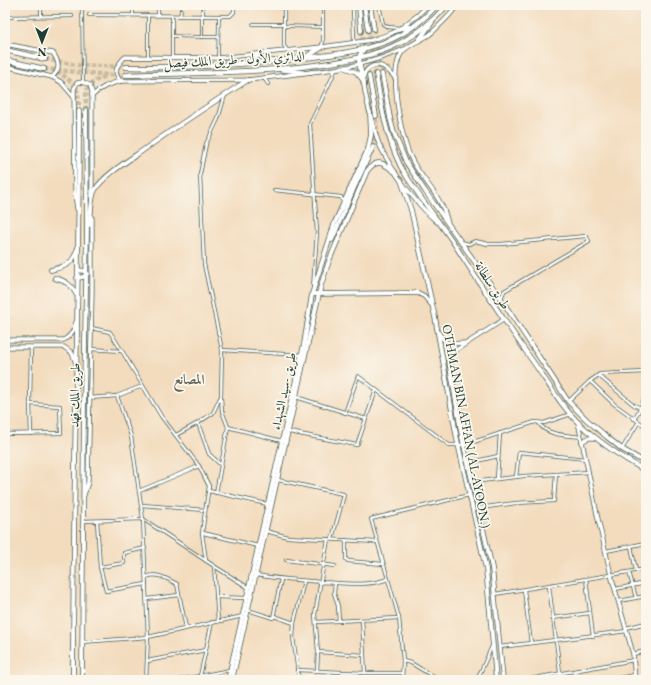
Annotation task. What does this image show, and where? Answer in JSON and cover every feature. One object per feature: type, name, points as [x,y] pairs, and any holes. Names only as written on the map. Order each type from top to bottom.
[{"type":"highway","name":"الدائري الأول - طريق الملك فيصل","points":[[126,67],[220,66],[247,64],[304,58],[364,49],[386,42],[411,27],[431,11],[436,5]]},
{"type":"highway","name":"الدائري الأول - طريق الملك فيصل","points":[[126,75],[229,73],[359,61],[402,42],[420,30],[447,5]]},
{"type":"highway","points":[[419,40],[436,16]]},
{"type":"highway","points":[[400,28],[411,27]]},
{"type":"highway","points":[[304,58],[322,47]]},
{"type":"highway","points":[[364,49],[359,54],[364,84]]},
{"type":"highway","points":[[5,50],[45,59]]},
{"type":"highway","points":[[247,64],[262,53]]},
{"type":"highway","points":[[5,60],[44,69]]},
{"type":"highway","points":[[271,61],[274,70]]},
{"type":"main road","points":[[358,5],[361,31]]},
{"type":"main road","points":[[364,5],[368,30]]},
{"type":"main road","points":[[370,5],[374,29]]},
{"type":"main road","points":[[121,81],[117,77],[115,69],[118,63],[125,57],[218,58],[372,40],[394,32],[418,15],[428,5]]},
{"type":"main road","points":[[450,226],[442,205],[421,175],[407,149],[399,115],[395,78],[398,60],[403,52],[439,26],[459,5]]},
{"type":"main road","points":[[5,44],[53,53],[58,59],[59,66],[56,74],[52,76]]},
{"type":"main road","points":[[92,97],[102,87],[121,81],[248,80],[341,67],[359,61],[390,55],[410,46]]},
{"type":"main road","points":[[364,84],[364,76],[372,66],[379,65],[384,67],[395,78]]},
{"type":"main road","points":[[5,66],[52,76],[61,82],[74,97]]},
{"type":"main road","points":[[341,67],[356,72],[361,77],[378,142],[401,180],[425,211],[444,228]]},
{"type":"main road","points":[[274,70],[312,72]]},
{"type":"main road","name":"طريق سلطانة","points":[[376,74],[388,136],[400,164],[444,228],[503,320],[562,404],[578,422],[623,457],[646,471]]},
{"type":"main road","name":"طريق سلطانة","points":[[382,74],[390,118],[400,147],[413,174],[501,299],[568,401],[586,420],[622,449],[646,463]]},
{"type":"main road","points":[[369,76],[376,116]]},
{"type":"main road","points":[[92,201],[95,190],[103,180],[188,119],[248,80]]},
{"type":"main road","points":[[79,228],[75,194],[74,89],[77,83],[83,82],[90,85],[92,97],[92,255],[88,482],[83,498]]},
{"type":"main road","name":"طريق الملك فهد","points":[[82,680],[83,498],[87,274],[86,110]]},
{"type":"main road","name":"طريق الملك فهد","points":[[72,680],[76,321],[79,246],[79,111]]},
{"type":"main road","name":"طريق -سيد الشهداء","points":[[228,680],[301,355],[312,294],[335,222],[368,149],[371,135],[370,112]]},
{"type":"main road","points":[[324,260],[373,147]]},
{"type":"main road","name":"طريق -سيد الشهداء","points":[[232,680],[289,432],[319,293],[329,261],[367,171],[371,165],[380,163],[384,164],[395,172]]},
{"type":"main road","name":"OTHMAN BIN AFFAN (AL-AYOON.)","points":[[401,180],[412,210],[433,306],[458,446],[486,569],[496,680]]},
{"type":"main road","points":[[87,230],[92,216]]},
{"type":"main road","points":[[51,270],[63,267],[72,262],[79,246]]},
{"type":"main road","points":[[77,278],[83,277],[87,274],[84,270],[78,270]]},
{"type":"main road","points":[[55,278],[68,283],[73,288],[77,297]]},
{"type":"main road","points":[[312,294],[418,293],[424,296],[433,306]]},
{"type":"main road","points":[[449,361],[453,352],[503,320]]},
{"type":"main road","points":[[5,340],[64,340],[70,337],[74,330],[76,321]]},
{"type":"main road","points":[[437,332],[447,344],[466,343]]},
{"type":"main road","points":[[5,348],[64,347],[72,353],[76,364]]},
{"type":"main road","name":"OTHMAN BIN AFFAN (AL-AYOON.)","points":[[449,361],[464,445],[492,568],[503,680]]},
{"type":"main road","points":[[578,422],[611,575],[633,654],[635,680]]},
{"type":"main road","points":[[582,439],[597,438]]},
{"type":"main road","points":[[82,655],[85,680]]},
{"type":"street","points":[[41,5],[41,16]]},
{"type":"street","points":[[82,5],[83,82]]},
{"type":"street","points":[[132,5],[132,15]]},
{"type":"street","points":[[158,5],[158,15]]},
{"type":"street","points":[[202,37],[203,5]]},
{"type":"street","points":[[89,15],[230,16],[234,12],[234,5]]},
{"type":"street","points":[[284,5],[284,46],[287,51]]},
{"type":"street","points":[[322,47],[323,5]]},
{"type":"street","points":[[353,5],[354,43]]},
{"type":"street","points":[[379,5],[383,24],[388,27],[400,28]]},
{"type":"street","points":[[180,10],[180,16]]},
{"type":"street","points":[[148,15],[148,57]]},
{"type":"street","points":[[5,17],[72,16]]},
{"type":"street","points":[[172,16],[172,58]]},
{"type":"street","points":[[218,58],[219,16]]},
{"type":"street","points":[[253,24],[323,27]]},
{"type":"street","points":[[172,36],[218,37]]},
{"type":"street","points":[[312,294],[317,232],[310,124],[332,78],[335,68]]},
{"type":"street","points":[[326,70],[332,78]]},
{"type":"street","points":[[264,78],[268,84]]},
{"type":"street","points":[[216,493],[228,427],[222,411],[222,350],[204,264],[200,174],[206,144],[218,119],[225,94]]},
{"type":"street","points":[[188,119],[188,124]]},
{"type":"street","points":[[274,190],[340,197],[343,203]]},
{"type":"street","points":[[461,242],[469,244],[475,241],[488,244],[501,244],[586,236],[589,241],[504,291],[501,299]]},
{"type":"street","points":[[87,255],[92,255]]},
{"type":"street","points":[[91,328],[110,332],[160,416],[199,466],[209,486],[202,533],[206,562]]},
{"type":"street","points":[[31,347],[31,434]]},
{"type":"street","points":[[90,349],[122,351]]},
{"type":"street","points":[[222,350],[301,355]]},
{"type":"street","points":[[568,401],[598,375],[646,372]]},
{"type":"street","points":[[598,375],[634,405],[640,408]]},
{"type":"street","points":[[345,413],[358,376],[440,440],[449,445],[464,445],[535,422],[544,423],[554,421],[571,414]]},
{"type":"street","points":[[590,381],[614,404],[638,423],[646,427]]},
{"type":"street","points":[[89,398],[117,396],[142,386]]},
{"type":"street","points":[[289,432],[357,445],[376,390]]},
{"type":"street","points":[[634,419],[646,392]]},
{"type":"street","points":[[117,396],[131,436],[142,505],[148,637],[146,680]]},
{"type":"street","points":[[296,397],[366,419]]},
{"type":"street","points":[[176,435],[198,423],[213,412],[221,398]]},
{"type":"street","points":[[5,434],[61,433],[60,406],[30,404]]},
{"type":"street","points":[[198,423],[210,454],[221,465]]},
{"type":"street","points":[[539,423],[543,429],[548,432],[582,439]]},
{"type":"street","points":[[622,449],[638,423]]},
{"type":"street","points":[[228,427],[282,441]]},
{"type":"street","points":[[497,479],[500,433]]},
{"type":"street","points":[[516,477],[520,452],[586,459]]},
{"type":"street","points":[[468,463],[498,456]]},
{"type":"street","points":[[139,491],[199,466]]},
{"type":"street","points":[[472,482],[516,477],[588,472]]},
{"type":"street","points":[[478,508],[516,503],[554,501],[556,474]]},
{"type":"street","points":[[278,480],[344,495],[332,539]]},
{"type":"street","points":[[208,491],[268,504]]},
{"type":"street","points":[[402,680],[403,661],[400,618],[370,519],[469,495]]},
{"type":"street","points":[[142,505],[205,510]]},
{"type":"street","points":[[83,521],[143,519],[206,562],[249,588]]},
{"type":"street","points":[[97,520],[100,567],[106,591],[146,584]]},
{"type":"street","points":[[266,531],[288,537],[376,542]]},
{"type":"street","points":[[202,533],[258,546]]},
{"type":"street","points":[[317,671],[318,652],[315,614],[328,539]]},
{"type":"street","points":[[346,540],[347,560],[383,564]]},
{"type":"street","points":[[606,551],[646,543]]},
{"type":"street","points":[[631,546],[636,571]]},
{"type":"street","points":[[100,567],[124,563],[124,553],[145,548]]},
{"type":"street","points":[[286,560],[324,566],[335,566]]},
{"type":"street","points":[[214,566],[218,621]]},
{"type":"street","points":[[495,594],[644,569],[646,582],[615,589]]},
{"type":"street","points":[[629,572],[636,598]]},
{"type":"street","points":[[146,577],[150,575],[160,575],[177,584],[186,628]]},
{"type":"street","points":[[256,575],[281,579],[350,585],[379,582],[388,579]]},
{"type":"street","points":[[274,616],[281,579]]},
{"type":"street","points":[[586,579],[593,636]]},
{"type":"street","points":[[299,680],[293,637],[294,623],[304,581]]},
{"type":"street","points":[[335,583],[334,593],[338,606],[339,621]]},
{"type":"street","points":[[549,586],[561,680]]},
{"type":"street","points":[[524,590],[531,643]]},
{"type":"street","points":[[147,599],[179,595]]},
{"type":"street","points":[[618,601],[646,596]]},
{"type":"street","points":[[216,597],[247,598]]},
{"type":"street","points":[[248,610],[273,618],[274,616],[294,623]]},
{"type":"street","points":[[552,618],[590,613]]},
{"type":"street","points":[[82,642],[148,637],[243,615]]},
{"type":"street","points":[[316,622],[400,618]]},
{"type":"street","points":[[362,620],[365,674]]},
{"type":"street","points":[[200,676],[212,622]]},
{"type":"street","points":[[500,647],[593,636],[626,630],[646,623]]},
{"type":"street","points":[[477,680],[493,642]]},
{"type":"street","points":[[147,661],[206,650]]},
{"type":"street","points":[[633,654],[646,651]]},
{"type":"street","points":[[318,652],[364,655]]},
{"type":"street","points":[[526,680],[634,660]]},
{"type":"street","points":[[403,661],[411,663],[439,680]]},
{"type":"street","points":[[179,680],[230,670]]},
{"type":"street","points":[[297,670],[365,674],[402,673]]},
{"type":"street","points":[[608,680],[635,675]]},
{"type":"tunnel","points":[[181,5],[181,10]]},
{"type":"tunnel","points":[[374,29],[382,74]]},
{"type":"tunnel","points":[[368,30],[376,74]]},
{"type":"tunnel","points":[[361,31],[369,76]]},
{"type":"tunnel","points":[[45,59],[77,65],[126,67]]},
{"type":"tunnel","points":[[44,69],[126,75]]},
{"type":"tunnel","points":[[57,71],[76,87],[79,111]]},
{"type":"tunnel","points":[[86,110],[86,96],[88,87],[95,81],[107,76]]},
{"type":"tunnel","points":[[373,147],[377,128],[376,116]]},
{"type":"district","name":"المصانع","points":[[189,379]]}]
